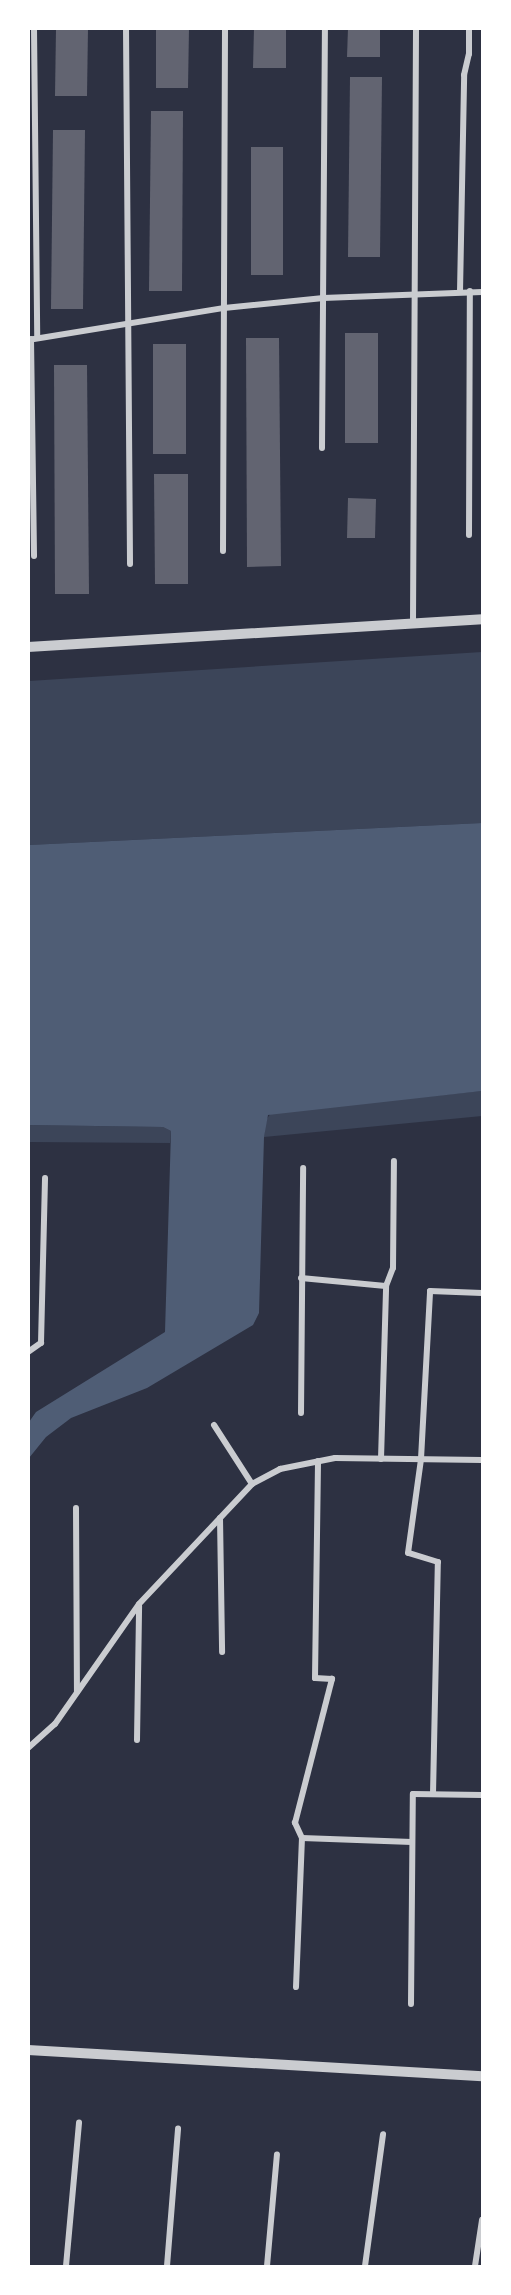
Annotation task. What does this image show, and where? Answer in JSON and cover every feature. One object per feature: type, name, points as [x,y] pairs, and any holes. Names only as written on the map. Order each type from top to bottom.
[{"type":"street","points":[[34,28],[32,339],[34,556]]},
{"type":"street","points":[[126,28],[130,564]]},
{"type":"street","points":[[223,551],[225,28]]},
{"type":"street","points":[[322,448],[326,28]]},
{"type":"street","points":[[413,623],[416,28]]},
{"type":"street","points":[[460,292],[464,75],[469,54],[469,28]]},
{"type":"street","points":[[469,535],[470,291]]},
{"type":"street","points":[[32,339],[224,308],[323,298],[483,292]]},
{"type":"street","points":[[28,647],[483,619]]},
{"type":"street","points":[[381,1459],[386,1286],[393,1268],[394,1161]]},
{"type":"street","points":[[301,1413],[303,1168]]},
{"type":"street","points":[[28,1353],[41,1343],[45,1178]]},
{"type":"street","points":[[301,1278],[386,1286]]},
{"type":"street","points":[[433,1794],[438,1562],[408,1553],[421,1459],[430,1291],[483,1293]]},
{"type":"street","points":[[214,1425],[252,1484]]},
{"type":"street","points":[[28,1748],[55,1724],[139,1604],[252,1484],[280,1469],[318,1461],[483,1460]]},
{"type":"street","points":[[296,1987],[302,1838],[295,1823],[332,1679],[315,1678],[318,1461]]},
{"type":"street","points":[[76,1508],[77,1693]]},
{"type":"street","points":[[220,1517],[222,1652]]},
{"type":"street","points":[[137,1740],[139,1604]]},
{"type":"street","points":[[411,2004],[413,1794],[483,1796]]},
{"type":"street","points":[[302,1838],[412,1842]]},
{"type":"street","points":[[28,2050],[483,2076]]},
{"type":"street","points":[[66,2266],[80,2123]]},
{"type":"street","points":[[167,2266],[178,2128]]},
{"type":"street","points":[[365,2266],[383,2134]]},
{"type":"street","points":[[267,2266],[277,2154]]},
{"type":"street","points":[[475,2266],[483,2220]]},
{"type":"shaded area","points":[[482,652],[482,823],[29,845],[29,681]]},
{"type":"shaded area","points":[[482,823],[482,1091],[268,1115],[264,1137],[259,1313],[253,1325],[147,1388],[71,1418],[46,1437],[29,1458],[29,1422],[36,1412],[165,1332],[171,1131],[163,1127],[29,1125],[29,845]]},
{"type":"shaded area","points":[[482,1091],[482,1116],[264,1137],[265,1121],[272,1112]]},
{"type":"shaded area","points":[[29,1125],[163,1127],[171,1131],[170,1143],[29,1142]]},
{"type":"building","points":[[56,28],[88,28],[87,96],[55,96]]},
{"type":"building","points":[[156,28],[189,28],[188,88],[156,88]]},
{"type":"building","points":[[254,28],[286,28],[286,68],[253,68]]},
{"type":"building","points":[[348,28],[380,28],[380,57],[347,57]]},
{"type":"building","points":[[350,77],[382,77],[380,257],[348,257]]},
{"type":"building","points":[[151,111],[183,111],[182,291],[149,291]]},
{"type":"building","points":[[53,130],[85,130],[83,309],[51,309]]},
{"type":"building","points":[[251,147],[283,147],[283,275],[251,275]]},
{"type":"building","points":[[345,333],[378,333],[378,443],[345,443]]},
{"type":"building","points":[[246,338],[279,338],[281,566],[247,567]]},
{"type":"building","points":[[153,344],[186,344],[186,454],[153,454]]},
{"type":"building","points":[[54,365],[87,365],[89,594],[55,594]]},
{"type":"building","points":[[154,474],[188,474],[188,584],[155,584]]},
{"type":"building","points":[[348,498],[376,499],[375,538],[347,538]]}]
